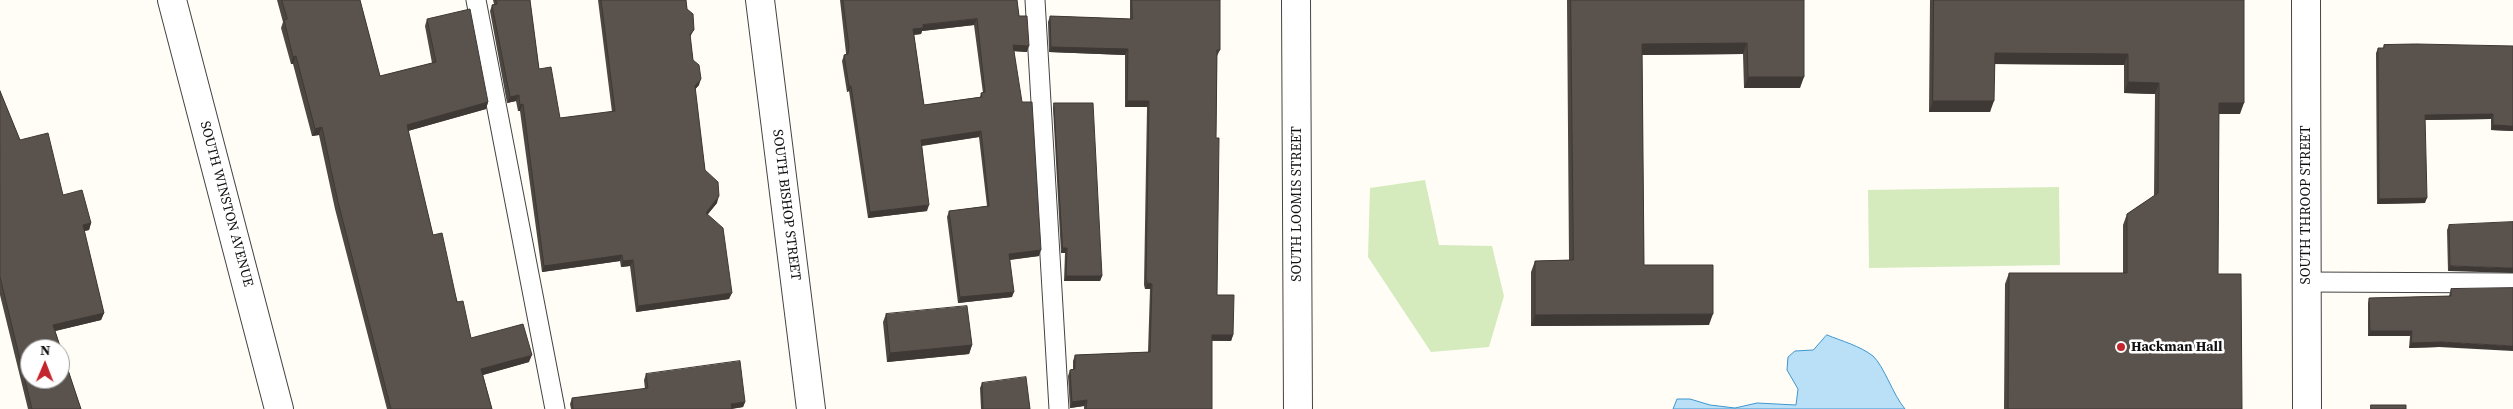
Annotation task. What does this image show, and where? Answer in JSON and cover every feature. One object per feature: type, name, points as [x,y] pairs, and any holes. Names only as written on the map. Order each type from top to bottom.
[{"type":"street","name":"SOUTH WINSTON AVENUE","points":[[172,0],[279,409]]},
{"type":"street","name":"SOUTH BISHOP STREET","points":[[760,0],[811,409]]},
{"type":"street","name":"SOUTH LOOMIS STREET","points":[[1296,0],[1298,409]]},
{"type":"street","name":"SOUTH THROOP STREET","points":[[2306,0],[2307,409]]},
{"type":"lane","points":[[476,0],[555,409]]},
{"type":"lane","points":[[1034,0],[1060,409]]},
{"type":"lane","points":[[2306,282],[2513,283]]},
{"type":"green space","points":[[1425,180],[1439,245],[1492,246],[1504,296],[1489,347],[1431,352],[1368,257],[1370,188]]},
{"type":"green space","points":[[2059,187],[2060,265],[1869,268],[1868,190]]},
{"type":"water","points":[[1827,335],[1868,352],[1873,356],[1905,409],[1673,409],[1677,399],[1690,399],[1710,405],[1735,408],[1757,403],[1796,405],[1798,389],[1787,370],[1788,357],[1795,351],[1813,350]]},
{"type":"building","points":[[282,0],[360,0],[380,76],[436,62],[427,19],[470,9],[488,102],[407,125],[433,235],[442,233],[457,302],[463,301],[471,338],[523,324],[532,355],[481,369],[492,409],[391,409],[338,202],[322,127],[315,129],[296,56],[293,57],[284,20],[287,19]]},
{"type":"building","points":[[496,0],[530,0],[539,69],[551,67],[560,118],[615,111],[601,0],[686,0],[687,9],[693,14],[694,30],[690,34],[693,60],[699,65],[701,79],[695,86],[705,170],[718,182],[719,196],[706,213],[723,228],[732,293],[638,306],[633,260],[623,261],[622,255],[544,266],[523,104],[520,105],[519,95],[510,97],[492,5],[497,4]]},
{"type":"building","points":[[843,0],[1017,0],[1019,16],[1027,16],[1029,46],[1013,45],[1022,102],[1032,102],[1041,250],[1009,254],[1014,292],[960,297],[949,211],[989,206],[981,131],[921,140],[929,205],[870,212],[851,86],[849,86],[844,55],[848,54],[849,47]],"holes":[[[977,19],[985,92],[981,93],[982,97],[924,105],[913,29],[923,28],[923,25]]]},
{"type":"building","points":[[1132,0],[1220,0],[1220,50],[1217,50],[1216,138],[1219,138],[1217,295],[1234,295],[1233,335],[1212,335],[1212,409],[1086,409],[1087,400],[1072,402],[1070,370],[1075,369],[1075,355],[1150,352],[1152,284],[1147,283],[1146,279],[1149,101],[1127,101],[1128,49],[1051,47],[1050,16],[1132,19]]},
{"type":"building","points":[[1571,0],[1804,0],[1804,77],[1748,77],[1747,43],[1642,44],[1644,265],[1713,265],[1713,314],[1535,315],[1535,261],[1573,260]]},
{"type":"building","points":[[1934,0],[2244,0],[2244,103],[2219,103],[2218,274],[2241,274],[2242,409],[2008,409],[2009,273],[2127,273],[2127,214],[2158,193],[2159,83],[2128,82],[2128,54],[1995,53],[1994,101],[1933,101]]},
{"type":"building","points":[[2384,45],[2513,46],[2513,126],[2493,125],[2493,114],[2425,115],[2427,198],[2379,199],[2378,48],[2384,48]]},
{"type":"building","points":[[0,91],[20,140],[48,133],[63,195],[82,190],[91,223],[83,225],[104,313],[53,325],[58,339],[20,339],[20,360],[0,277]]},
{"type":"building","points":[[1054,103],[1093,103],[1102,276],[1066,276],[1067,248],[1063,248]]},
{"type":"building","points":[[2513,222],[2513,268],[2450,266],[2449,225]]},
{"type":"building","points":[[2513,288],[2513,346],[2441,342],[2411,343],[2412,331],[2370,331],[2369,298],[2451,296],[2451,289]]},
{"type":"building","points":[[967,306],[972,345],[890,353],[886,314]]},
{"type":"building","points":[[740,361],[745,402],[731,404],[732,409],[573,409],[572,398],[648,388],[646,374]]},
{"type":"building","points":[[70,376],[81,409],[32,409],[27,389],[70,389]]},
{"type":"building","points":[[1026,377],[1030,409],[983,409],[982,383]]},
{"type":"building","points":[[2371,405],[2406,405],[2406,409],[2371,409]]},
{"type":"place","name":"Hackman Hall","points":[[2121,347]]}]
